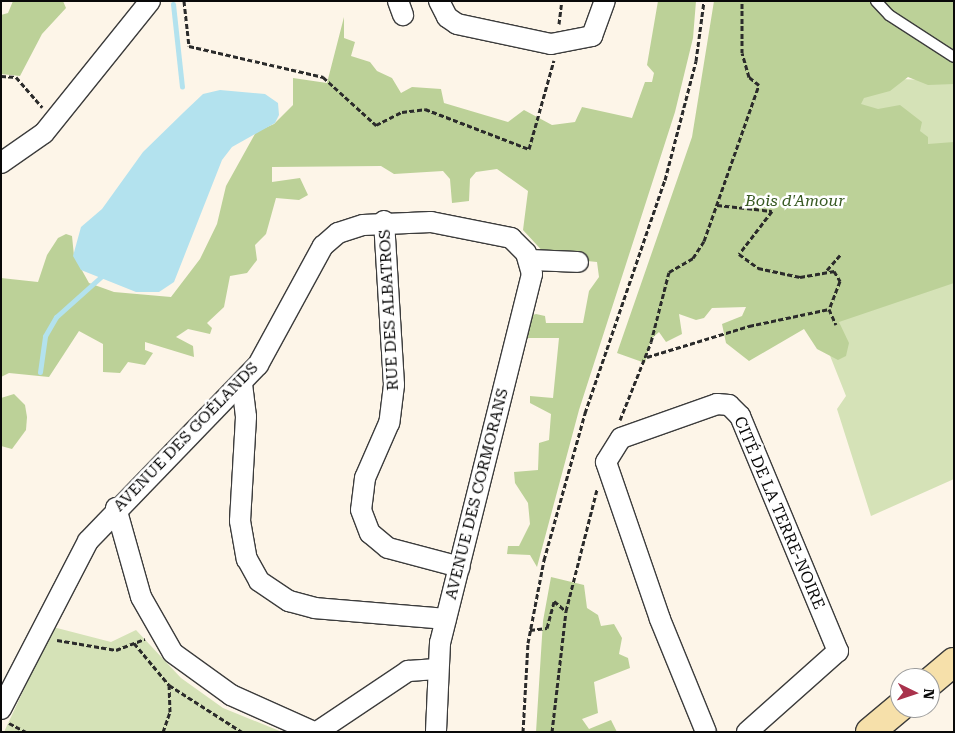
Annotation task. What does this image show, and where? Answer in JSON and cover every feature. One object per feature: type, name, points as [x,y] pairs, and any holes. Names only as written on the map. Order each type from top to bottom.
[{"type":"street","points":[[1,163],[44,132],[150,1]]},
{"type":"street","points":[[439,1],[446,16],[457,24],[558,44],[592,36],[605,1]]},
{"type":"street","name":"AVENUE DES GOÉLANDS","points":[[1,709],[88,541],[116,508],[242,384],[272,345],[323,246],[345,230],[384,221],[431,222],[502,235],[516,241],[529,260]]},
{"type":"street","name":"RUE DES ALBATROS","points":[[384,221],[394,385],[389,423],[365,478],[361,510],[370,534],[388,548],[460,567]]},
{"type":"street","points":[[529,260],[578,262]]},
{"type":"street","name":"AVENUE DES CORMORANS","points":[[436,732],[437,669],[446,619],[530,288],[529,260]]},
{"type":"street","points":[[242,384],[246,417],[240,520],[247,559],[259,581],[289,601],[315,608],[446,619]]},
{"type":"street","name":"CITÉ DE LA TERRE-NOIRE","points":[[621,438],[711,405],[729,405],[740,416],[838,651],[768,725],[747,732]]},
{"type":"street","points":[[621,438],[608,452],[607,474],[706,732]]},
{"type":"street","points":[[116,508],[136,583],[160,633],[174,653],[215,685],[324,729],[408,671],[437,669]]},
{"type":"street","points":[[940,674],[954,662]]},
{"type":"street","points":[[870,732],[890,715]]},
{"type":"lane","points":[[876,1],[889,15],[954,57]]},
{"type":"path","points":[[184,1],[189,46],[323,77],[376,125],[402,112],[425,109],[529,148],[558,44]]},
{"type":"path","points":[[523,732],[530,630],[563,485],[630,275],[665,180],[690,85],[704,1]]},
{"type":"path","points":[[621,438],[618,424],[646,357],[670,272],[700,249],[759,85],[749,77],[742,53],[742,1]]},
{"type":"path","points":[[1,76],[16,78],[25,92]]},
{"type":"path","points":[[717,205],[772,211],[739,252],[751,265],[800,277],[826,271],[838,274],[840,282],[830,309],[836,325]]},
{"type":"path","points":[[826,271],[840,255]]},
{"type":"path","points":[[646,357],[749,326],[830,309]]},
{"type":"path","points":[[552,732],[566,611],[593,499],[607,474]]},
{"type":"path","points":[[530,630],[547,628],[554,601],[566,611]]},
{"type":"path","points":[[40,633],[106,649],[134,643],[160,633]]},
{"type":"path","points":[[134,643],[169,685],[242,732]]},
{"type":"path","points":[[163,732],[170,712],[169,685]]},
{"type":"path","points":[[19,728],[26,732]]},
{"type":"green space","points":[[13,1],[63,1],[66,8],[42,34],[20,76],[1,74],[1,15],[8,13]]},
{"type":"green space","points":[[658,1],[696,1],[693,38],[675,112],[579,410],[537,567],[530,555],[507,554],[508,546],[519,546],[530,524],[528,503],[515,483],[514,472],[538,470],[539,443],[549,440],[551,414],[530,403],[530,396],[553,398],[559,338],[524,338],[530,316],[536,314],[545,316],[546,323],[583,323],[589,291],[599,277],[597,262],[548,257],[523,230],[528,191],[497,169],[476,172],[470,179],[469,201],[452,203],[450,179],[443,171],[394,174],[381,166],[272,167],[272,182],[300,178],[308,195],[299,200],[276,198],[266,234],[255,245],[257,260],[247,273],[230,276],[224,307],[207,323],[212,328],[210,334],[188,329],[176,337],[193,346],[194,357],[145,342],[145,350],[153,353],[145,365],[128,362],[120,373],[103,372],[103,344],[79,331],[49,377],[9,373],[1,377],[1,278],[38,282],[47,255],[58,238],[66,234],[72,236],[74,256],[89,283],[114,292],[171,297],[200,259],[217,224],[226,186],[256,132],[274,124],[293,105],[293,78],[327,83],[344,17],[344,38],[355,42],[351,56],[370,62],[377,71],[392,78],[401,93],[412,87],[441,89],[444,103],[508,122],[524,110],[552,125],[575,122],[582,107],[632,118],[645,82],[652,82],[654,73],[647,65]]},
{"type":"green space","name":"Bois d'Amour","points":[[714,1],[954,1],[954,84],[928,85],[908,77],[890,91],[864,98],[861,104],[878,109],[900,105],[922,122],[920,131],[928,137],[928,144],[954,142],[954,283],[839,322],[849,343],[846,356],[838,360],[817,349],[804,329],[749,361],[726,343],[722,324],[742,316],[746,307],[712,308],[704,318],[696,320],[679,314],[682,334],[666,342],[659,332],[651,339],[645,363],[617,353],[692,137]]},
{"type":"green space","points":[[899,79],[954,81],[954,228],[850,100]]},
{"type":"green space","points":[[954,282],[954,479],[871,516],[837,409],[846,396],[819,328]]},
{"type":"green space","points":[[14,394],[25,405],[27,417],[26,430],[12,449],[1,446],[1,398]]},
{"type":"green space","points":[[551,577],[584,585],[587,608],[598,615],[601,626],[614,624],[622,638],[619,654],[628,658],[630,668],[594,682],[598,713],[582,719],[589,729],[611,720],[617,732],[536,732],[543,621]]},
{"type":"green space","points":[[53,627],[111,642],[136,630],[181,678],[223,708],[282,732],[4,732]]},
{"type":"water","points":[[220,90],[265,94],[278,103],[279,115],[275,123],[232,147],[222,160],[174,282],[159,292],[136,292],[81,270],[73,256],[81,227],[102,209],[143,152],[203,94]]},
{"type":"waterway","points":[[173,4],[182,87]]},
{"type":"waterway","points":[[40,372],[45,336],[56,317],[103,275]]}]
